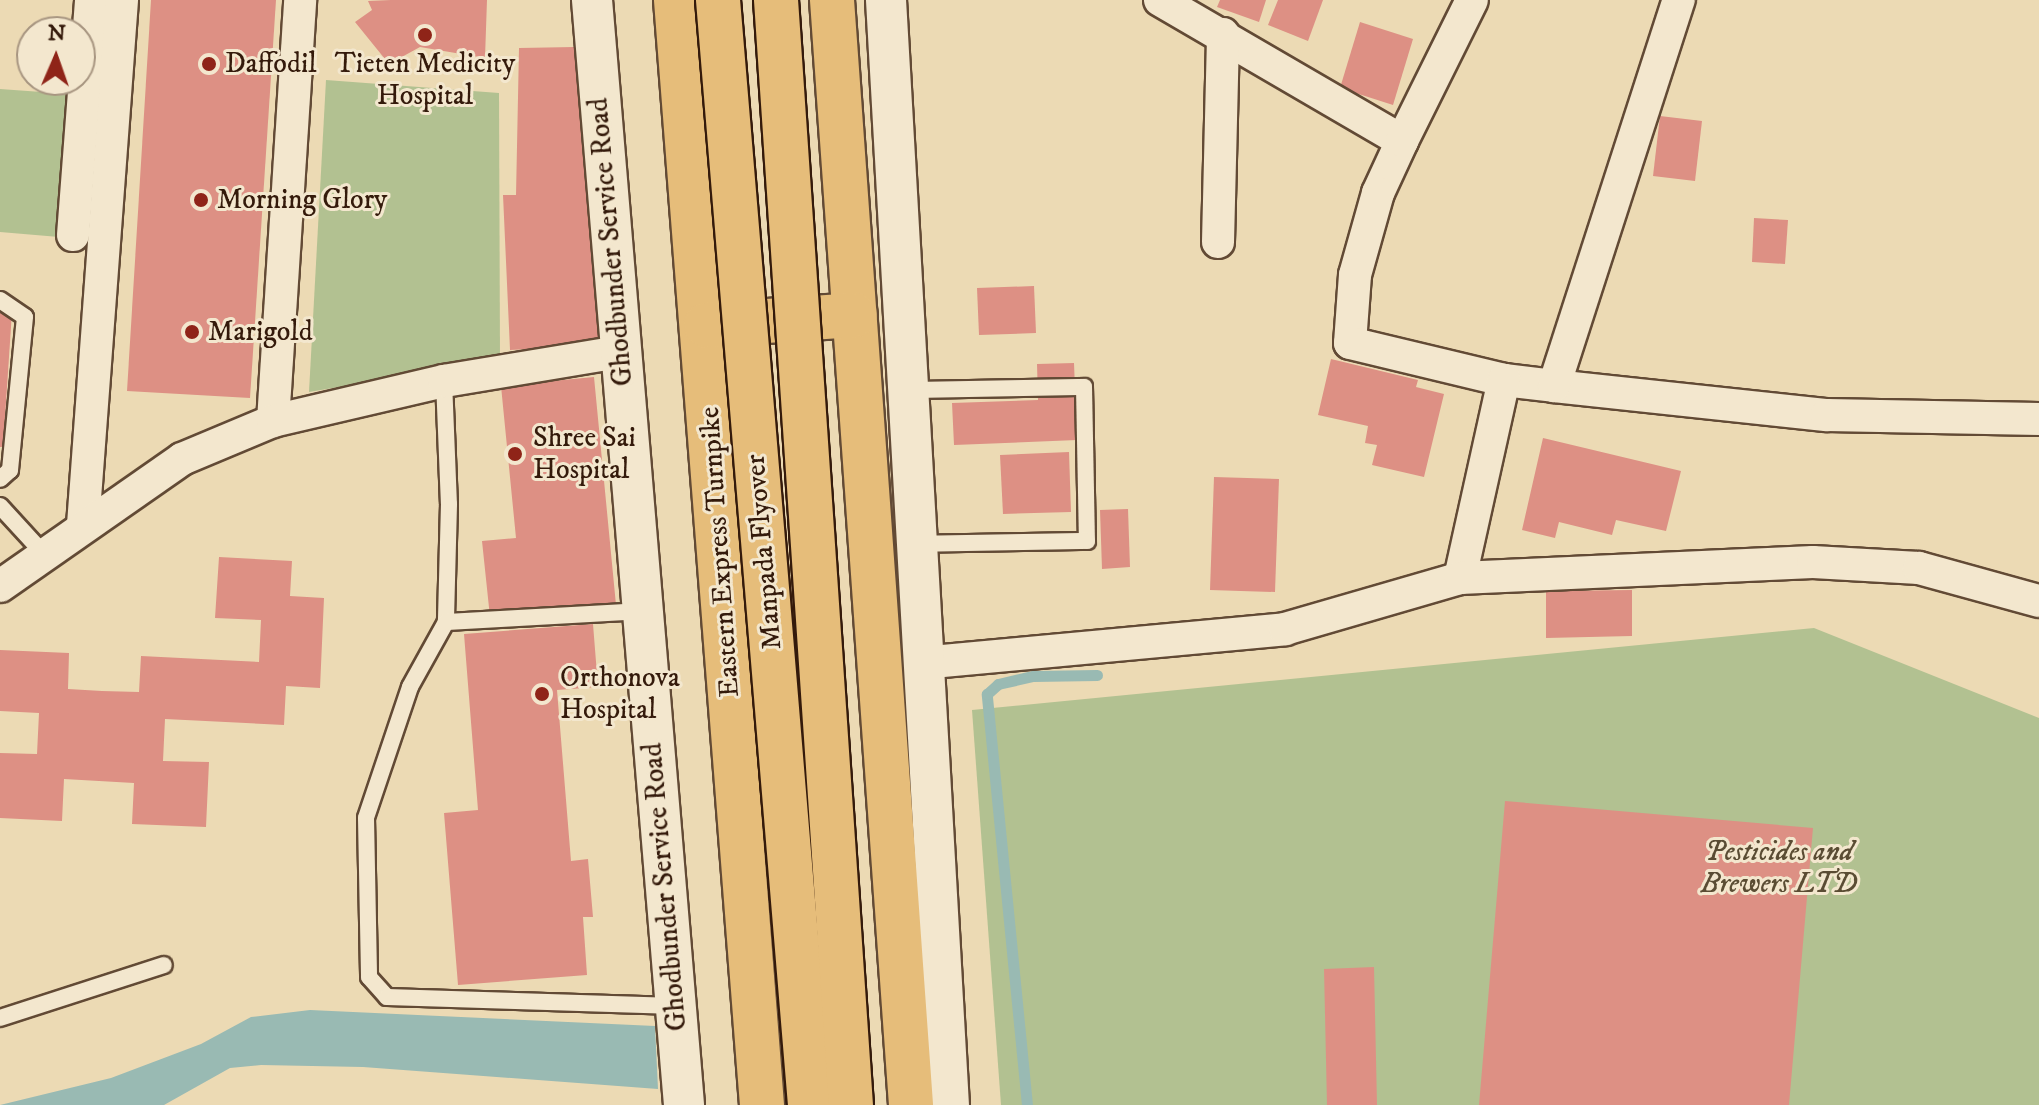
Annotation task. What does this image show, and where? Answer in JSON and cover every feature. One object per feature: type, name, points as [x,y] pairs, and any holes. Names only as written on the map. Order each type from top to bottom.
[{"type":"main road","name":"Eastern Express Turnpike","points":[[676,0],[762,1105]]},
{"type":"main road","name":"Manpada Flyover","points":[[718,0],[810,1105]]},
{"type":"main road","name":"Manpada Flyover","points":[[776,0],[851,1105]]},
{"type":"main road","points":[[832,0],[911,1105]]},
{"type":"main road","points":[[703,325],[855,315]]},
{"type":"street","points":[[73,235],[91,0]]},
{"type":"street","points":[[83,525],[122,0]]},
{"type":"street","points":[[273,421],[300,0]]},
{"type":"street","name":"Ghodbunder Service Road","points":[[592,0],[640,611],[684,1105]]},
{"type":"street","points":[[886,0],[914,544],[949,1105]]},
{"type":"street","points":[[1160,0],[1402,141]]},
{"type":"street","points":[[1472,0],[1378,193],[1355,275],[1350,343],[1504,380],[1554,386],[1827,415],[2039,419]]},
{"type":"street","points":[[1554,386],[1679,0]]},
{"type":"street","points":[[1218,242],[1223,34]]},
{"type":"street","points":[[0,586],[83,525],[182,459],[273,421],[444,381],[573,362],[584,367],[621,358]]},
{"type":"street","points":[[1460,578],[1504,380]]},
{"type":"street","points":[[921,663],[1285,629],[1460,578],[1813,562],[1919,568],[2039,601]]},
{"type":"lane","points":[[0,300],[25,317],[10,470],[0,479]]},
{"type":"lane","points":[[444,381],[449,489],[446,622],[410,687],[366,818],[369,977],[387,997],[676,1006]]},
{"type":"lane","points":[[906,390],[1084,387],[1087,541],[914,544]]},
{"type":"lane","points":[[0,506],[44,554]]},
{"type":"lane","points":[[446,622],[640,611]]},
{"type":"lane","points":[[0,1018],[164,965]]},
{"type":"green space","points":[[326,80],[499,93],[500,360],[309,392]]},
{"type":"green space","points":[[0,89],[16,90],[16,96],[69,96],[59,237],[0,232]]},
{"type":"green space","name":"Pesticides and Brewers LTD","points":[[1814,628],[2039,718],[2039,1105],[1001,1105],[972,710]]},
{"type":"water","points":[[310,1010],[655,1026],[658,1089],[363,1067],[261,1065],[230,1068],[164,1105],[0,1105],[111,1078],[201,1044],[251,1017]]},
{"type":"building","points":[[151,0],[276,0],[250,398],[127,391]]},
{"type":"building","name":"Tieten Medicity Hospital","points":[[487,0],[485,58],[420,47],[389,64],[355,22],[372,10],[368,1]]},
{"type":"building","points":[[1220,0],[1266,0],[1259,22],[1217,7]]},
{"type":"building","points":[[1278,0],[1323,0],[1308,41],[1268,25]]},
{"type":"building","points":[[1360,22],[1413,39],[1393,105],[1340,88]]},
{"type":"building","points":[[574,47],[609,345],[510,350],[503,195],[516,195],[519,48]]},
{"type":"building","points":[[1660,116],[1702,121],[1695,181],[1653,176]]},
{"type":"building","points":[[1754,218],[1788,220],[1785,264],[1752,262]]},
{"type":"building","points":[[1034,286],[1036,333],[979,335],[977,288]]},
{"type":"building","points":[[0,311],[12,312],[3,447],[0,447]]},
{"type":"building","points":[[1331,359],[1418,380],[1416,387],[1444,394],[1424,477],[1372,465],[1377,445],[1365,443],[1368,426],[1318,415]]},
{"type":"building","points":[[1074,363],[1077,440],[954,445],[952,403],[1038,400],[1037,364]]},
{"type":"building","points":[[594,377],[616,605],[490,617],[482,541],[516,538],[501,386]]},
{"type":"building","points":[[1543,438],[1681,471],[1666,531],[1616,520],[1612,535],[1559,522],[1555,538],[1522,530]]},
{"type":"building","points":[[1069,452],[1071,512],[1003,514],[1000,455]]},
{"type":"building","points":[[1214,477],[1279,479],[1275,592],[1210,590]]},
{"type":"building","points":[[1128,509],[1130,567],[1102,569],[1100,510]]},
{"type":"building","points":[[219,557],[292,561],[290,596],[324,598],[320,688],[286,686],[284,725],[165,719],[163,761],[209,762],[206,827],[132,824],[134,783],[64,779],[62,821],[0,818],[0,753],[37,754],[39,713],[0,711],[0,650],[69,653],[68,689],[102,691],[139,692],[141,656],[259,662],[261,620],[215,618]]},
{"type":"building","points":[[1632,590],[1632,636],[1546,638],[1546,591]]},
{"type":"building","points":[[593,624],[598,687],[557,690],[571,861],[588,859],[593,917],[583,917],[587,975],[458,985],[444,813],[478,810],[464,634]]},
{"type":"building","points":[[1505,801],[1813,828],[1789,1105],[1479,1105]]},
{"type":"building","points":[[1374,967],[1377,1105],[1327,1105],[1324,969]]},
{"type":"waterway","points":[[1027,1105],[987,694],[998,684],[1033,676],[1097,675]]},
{"type":"place","name":"Tieten Medicity Hospital","points":[[425,35]]},
{"type":"place","name":"Daffodil","points":[[209,64]]},
{"type":"place","name":"Morning Glory","points":[[201,200]]},
{"type":"place","name":"Marigold","points":[[192,332]]},
{"type":"place","name":"Shree Sai Hospital","points":[[515,454]]},
{"type":"place","name":"Orthonova Hospital","points":[[542,694]]}]
